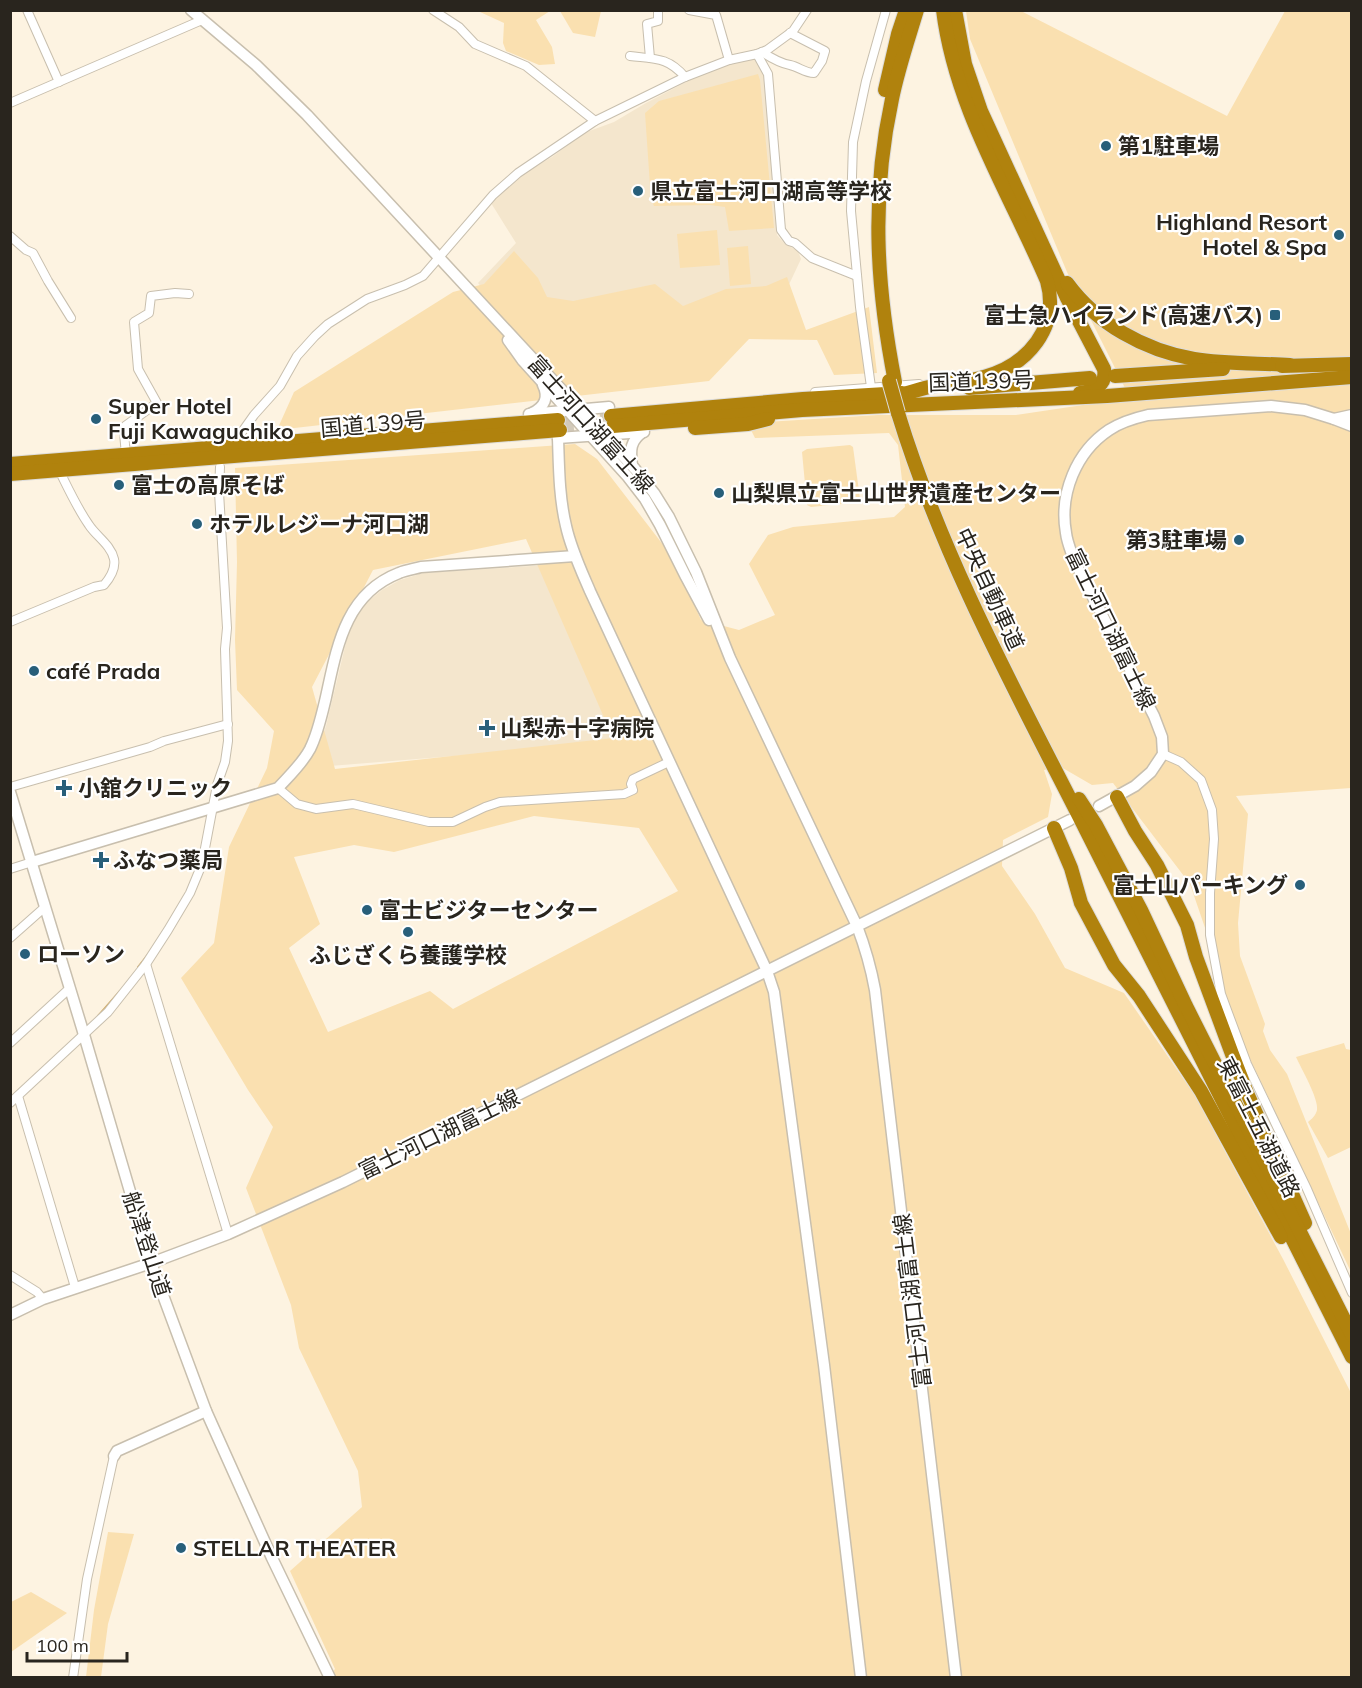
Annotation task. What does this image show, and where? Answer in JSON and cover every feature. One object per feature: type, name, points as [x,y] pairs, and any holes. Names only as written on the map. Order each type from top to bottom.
[{"type":"highway","name":"中央自動車道","points":[[906,10],[890,66],[881,116],[873,203],[875,274],[879,312],[892,381],[920,483],[977,614],[1007,676],[1135,913]]},
{"type":"highway","name":"中央自動車道","points":[[892,381],[883,311],[878,232],[881,165],[892,99],[917,10]]},
{"type":"highway","points":[[943,10],[953,66],[970,115],[1046,264],[1067,298],[1104,369],[1101,384],[1089,392],[1024,401]]},
{"type":"highway","points":[[908,393],[946,383],[986,377],[1005,369],[1026,354],[1037,342],[1047,324],[1051,305],[1046,264],[981,111],[965,64],[956,10]]},
{"type":"highway","points":[[1046,264],[1092,311],[1122,333],[1139,342],[1195,359],[1290,365]]},
{"type":"highway","name":"国道139号","points":[[609,421],[1103,377],[1210,369],[1352,364]]},
{"type":"highway","points":[[1103,377],[1116,385],[1130,389],[1192,389]]},
{"type":"highway","name":"国道139号","points":[[803,404],[1024,401],[1352,377]]},
{"type":"highway","points":[[609,421],[729,397],[759,397],[803,404]]},
{"type":"highway","points":[[644,432],[748,424],[803,404]]},
{"type":"highway","points":[[331,443],[398,424],[529,414]]},
{"type":"highway","points":[[331,443],[382,454],[561,425]]},
{"type":"highway","name":"国道139号","points":[[10,464],[561,425]]},
{"type":"highway","name":"国道139号","points":[[10,474],[331,443]]},
{"type":"highway","points":[[1117,797],[1157,865],[1187,925],[1196,957],[1247,1093],[1317,1251],[1318,1268]]},
{"type":"highway","points":[[1054,828],[1071,868],[1081,903],[1114,965],[1139,996],[1201,1091],[1299,1269],[1347,1337]]},
{"type":"highway","name":"東富士五湖道路","points":[[1135,913],[1186,1006],[1318,1268],[1347,1337],[1352,1357]]},
{"type":"highway","name":"東富士五湖道路","points":[[1135,913],[1178,1010],[1347,1337]]},
{"type":"main road","name":"富士河口湖富士線","points":[[191,10],[282,89],[594,424],[609,421],[632,466],[654,493],[669,517],[696,572],[730,658]]},
{"type":"main road","name":"富士河口湖富士線","points":[[479,301],[523,361],[543,383],[561,425],[579,423],[628,477],[652,510],[730,658],[865,946],[875,990],[956,1677]]},
{"type":"main road","points":[[1290,365],[1352,358]]},
{"type":"main road","points":[[529,414],[537,411],[546,401],[543,383]]},
{"type":"main road","name":"富士河口湖富士線","points":[[1163,754],[1162,737],[1155,716],[1078,569],[1070,548],[1066,534],[1065,503],[1072,474],[1088,450],[1109,430],[1135,418],[1148,415],[1271,406],[1305,410],[1352,426]]},
{"type":"main road","points":[[581,410],[644,432]]},
{"type":"main road","points":[[561,425],[568,434],[573,431],[579,423],[581,410]]},
{"type":"main road","points":[[561,425],[581,410]]},
{"type":"main road","points":[[529,414],[590,436]]},
{"type":"main road","points":[[590,436],[599,415],[609,421]]},
{"type":"main road","points":[[1334,419],[1352,415]]},
{"type":"main road","points":[[590,436],[609,421]]},
{"type":"main road","points":[[561,425],[563,510],[575,556],[767,971],[774,992],[823,1353],[861,1677]]},
{"type":"main road","points":[[632,466],[630,454],[633,441],[644,432]]},
{"type":"main road","points":[[32,862],[278,788],[310,749],[320,723],[345,623],[358,603],[377,585],[398,573],[421,567],[575,556]]},
{"type":"main road","points":[[1099,806],[1135,786],[1150,772],[1163,754]]},
{"type":"main road","name":"船津登山道","points":[[10,792],[84,1032],[151,1263],[206,1411],[272,1558],[330,1677]]},
{"type":"main road","name":"富士河口湖富士線","points":[[10,1315],[75,1287],[151,1263],[228,1234],[343,1182],[1070,820]]},
{"type":"main road","points":[[114,1456],[117,1451],[206,1411]]},
{"type":"street","points":[[27,10],[59,82]]},
{"type":"street","points":[[433,10],[459,27],[475,44],[526,66],[595,121]]},
{"type":"street","points":[[446,19],[451,10]]},
{"type":"street","points":[[650,58],[647,24],[658,21],[658,10]]},
{"type":"street","points":[[689,10],[716,15],[729,60]]},
{"type":"street","points":[[237,439],[254,415],[280,386],[297,356],[315,336],[328,324],[367,300],[423,276],[478,211],[507,182],[595,121],[685,77],[729,60],[767,50],[790,33],[807,10]]},
{"type":"street","points":[[871,387],[860,307],[851,211],[853,142],[866,81],[886,10]]},
{"type":"street","points":[[10,103],[202,20]]},
{"type":"street","points":[[760,53],[784,65],[791,65],[814,73],[825,51],[790,33]]},
{"type":"street","points":[[760,53],[768,74],[781,230],[789,241],[795,243],[812,258],[857,276]]},
{"type":"street","points":[[630,56],[665,60],[680,70],[685,77]]},
{"type":"street","points":[[10,236],[33,253],[71,318]]},
{"type":"street","points":[[126,455],[125,426],[157,403],[138,369],[134,322],[149,313],[151,296],[189,294]]},
{"type":"street","points":[[759,397],[946,383]]},
{"type":"street","points":[[10,1103],[108,1012],[168,930],[190,893],[202,864],[228,741],[225,649],[227,628],[218,476],[220,467]]},
{"type":"street","points":[[10,622],[94,587],[104,585],[115,566],[114,557],[89,526],[59,470]]},
{"type":"street","points":[[10,788],[228,724]]},
{"type":"street","points":[[1163,754],[1181,762],[1201,780],[1212,810],[1214,839],[1210,935],[1224,1004],[1247,1064],[1310,1197],[1352,1293]]},
{"type":"street","points":[[278,788],[297,804],[316,809],[353,804],[429,822],[453,822],[500,802],[624,794],[633,790],[631,784],[633,779],[669,762]]},
{"type":"street","points":[[10,869],[32,862]]},
{"type":"street","points":[[10,938],[45,907]]},
{"type":"street","points":[[146,963],[228,1234]]},
{"type":"street","points":[[10,1043],[70,988]]},
{"type":"street","points":[[18,1096],[75,1287]]},
{"type":"street","points":[[1302,1202],[1310,1197]]},
{"type":"street","points":[[10,1275],[37,1292],[43,1299]]},
{"type":"street","points":[[73,1677],[87,1579],[114,1456]]},
{"type":"shaded area","points":[[480,11],[550,11],[536,20],[552,47],[555,64],[539,65],[506,51],[503,43],[504,23]]},
{"type":"shaded area","points":[[560,11],[601,11],[595,37],[573,33]]},
{"type":"shaded area","points":[[966,11],[1021,11],[1227,116],[1285,11],[1351,11],[1351,788],[1236,796],[1248,814],[1238,923],[1240,956],[1265,1024],[1263,1031],[1270,1050],[1287,1074],[1351,1234],[1351,1272],[1233,1023],[1216,960],[1190,884],[1113,783],[1092,785],[1061,767],[1044,770],[1052,794],[1048,817],[1003,840],[1002,866],[1035,914],[1065,968],[1124,993],[1194,1094],[1283,1259],[1351,1393],[1351,1677],[329,1677],[335,1669],[290,1571],[362,1507],[358,1471],[299,1348],[291,1305],[246,1188],[273,1127],[248,1090],[181,978],[214,943],[229,847],[267,768],[274,731],[237,690],[235,468],[575,444],[597,459],[674,559],[701,620],[739,630],[775,615],[749,564],[768,535],[793,527],[894,517],[905,507],[898,445],[889,433],[755,438],[751,430],[766,422],[878,415],[1016,415],[1130,398],[1067,272],[970,39]],"holes":[[[526,539],[613,738],[335,769],[312,687],[373,570]],[[534,816],[639,828],[678,891],[453,1009],[430,991],[328,1032],[289,948],[320,924],[294,857],[354,845],[394,852]]]},
{"type":"shaded area","name":"県立富士河口湖高等学校","points":[[756,58],[765,76],[777,235],[785,244],[798,251],[801,259],[785,293],[518,331],[478,283],[516,243],[491,203],[515,178],[552,157],[584,133],[614,122],[692,79],[726,65]]},
{"type":"shaded area","points":[[758,74],[774,228],[729,231],[725,207],[654,206],[651,200],[645,113],[659,101]]},
{"type":"shaded area","points":[[717,230],[720,265],[680,268],[677,234]]},
{"type":"shaded area","points":[[748,246],[751,284],[730,286],[727,248]]},
{"type":"shaded area","points":[[514,251],[538,278],[547,297],[573,301],[655,284],[683,306],[726,289],[766,286],[787,277],[806,330],[869,307],[877,373],[834,375],[817,340],[749,339],[709,381],[277,430],[294,392],[453,292],[484,284]]},
{"type":"shaded area","points":[[850,445],[853,447],[860,499],[852,503],[811,507],[807,505],[802,452],[807,449]]},
{"type":"shaded area","name":"山梨赤十字病院","points":[[563,564],[654,740],[305,768],[317,750],[326,726],[350,626],[367,602],[382,590],[400,580],[423,573]]},
{"type":"shaded area","points":[[1344,1043],[1346,1049],[1351,1050],[1351,1147],[1328,1158],[1308,1122],[1316,1114],[1317,1105],[1313,1091],[1296,1057]]},
{"type":"shaded area","points":[[108,1532],[134,1534],[108,1624],[101,1677],[86,1677],[94,1610]]},
{"type":"shaded area","points":[[31,1592],[67,1613],[11,1652],[11,1602]]},
{"type":"waterway","points":[[138,967],[149,953]]},
{"type":"waterway","points":[[98,1016],[120,991]]},
{"type":"tunnel","points":[[558,420],[611,416]]},
{"type":"tunnel","points":[[560,430],[613,426]]},
{"type":"place","name":"第1駐車場","points":[[1106,146]]},
{"type":"place","name":"県立富士河口湖高等学校","points":[[638,191]]},
{"type":"place","name":"Highland Resort Hotel & Spa","points":[[1339,235]]},
{"type":"place","name":"富士急ハイランド(高速バス)","points":[[1275,315]]},
{"type":"place","name":"Super Hotel Fuji Kawaguchiko","points":[[96,419]]},
{"type":"place","name":"富士の高原そば","points":[[119,485]]},
{"type":"place","name":"山梨県立富士山世界遺産センター","points":[[719,493]]},
{"type":"place","name":"ホテルレジーナ河口湖","points":[[197,524]]},
{"type":"place","name":"第3駐車場","points":[[1239,540]]},
{"type":"place","name":"café Prada","points":[[34,671]]},
{"type":"place","name":"山梨赤十字病院","points":[[487,728]]},
{"type":"place","name":"小舘クリニック","points":[[64,788]]},
{"type":"place","name":"ふなつ薬局","points":[[101,860]]},
{"type":"place","name":"富士山パーキング","points":[[1300,885]]},
{"type":"place","name":"富士ビジターセンター","points":[[367,910]]},
{"type":"place","name":"ふじざくら養護学校","points":[[408,932]]},
{"type":"place","name":"ローソン","points":[[25,954]]},
{"type":"place","name":"STELLAR THEATER","points":[[181,1548]]}]
